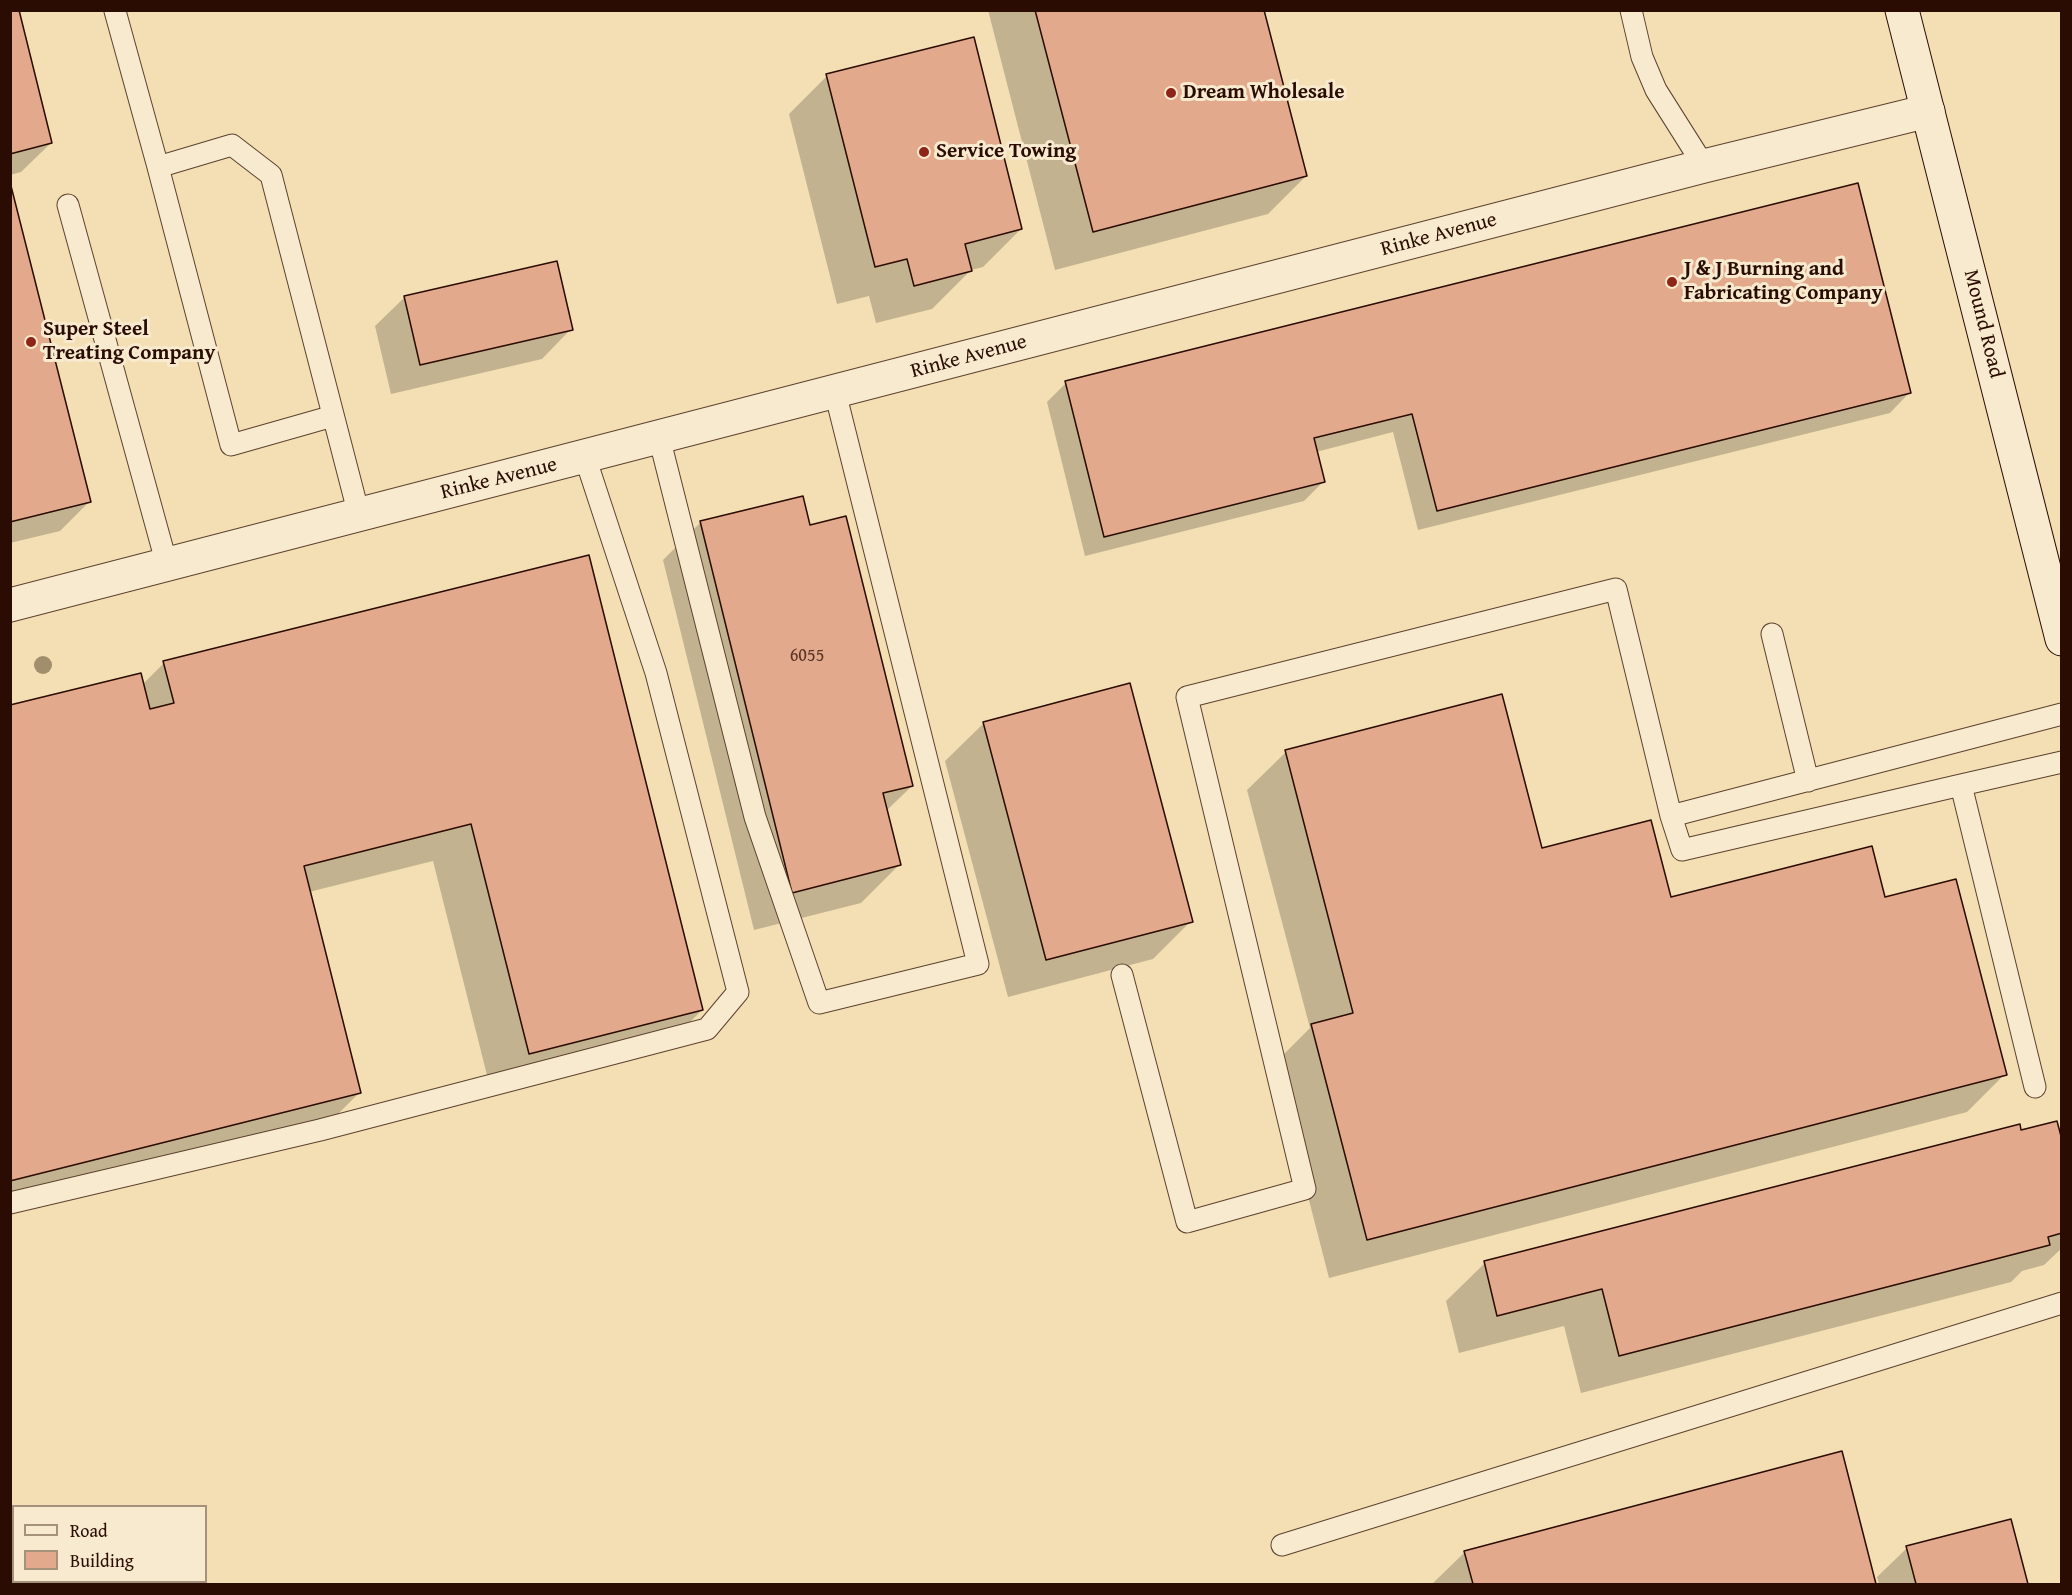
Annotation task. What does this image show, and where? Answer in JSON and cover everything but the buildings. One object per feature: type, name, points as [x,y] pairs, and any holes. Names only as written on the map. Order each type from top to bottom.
[{"type":"street","name":"Mound Road","points":[[1902,10],[2061,639]]},
{"type":"street","name":"Rinke Avenue","points":[[10,605],[1704,166],[1928,111]]},
{"type":"lane","points":[[1631,10],[1641,57],[1656,90],[1704,166]]},
{"type":"lane","points":[[115,11],[231,445],[333,416]]},
{"type":"lane","points":[[158,167],[232,145],[271,175],[359,515]]},
{"type":"lane","points":[[68,205],[167,565]]},
{"type":"lane","points":[[659,437],[755,817],[819,1003],[978,964],[835,392]]},
{"type":"lane","points":[[10,1203],[320,1130],[707,1029],[738,992],[656,673],[585,457]]},
{"type":"lane","points":[[1122,975],[1187,1222],[1305,1189],[1186,697],[1616,589],[1671,816],[1682,850],[2061,762]]},
{"type":"lane","points":[[1772,634],[1808,781]]},
{"type":"lane","points":[[1671,816],[2061,714]]},
{"type":"lane","points":[[1961,785],[2035,1087]]},
{"type":"lane","points":[[1282,1545],[2061,1303]]},
{"type":"place","name":"Dream Wholesale","points":[[1171,93]]},
{"type":"place","name":"Service Towing","points":[[924,152]]},
{"type":"place","name":"J & J Burning and Fabricating Company","points":[[1672,282]]},
{"type":"place","name":"Super Steel Treating Company","points":[[31,342]]}]
